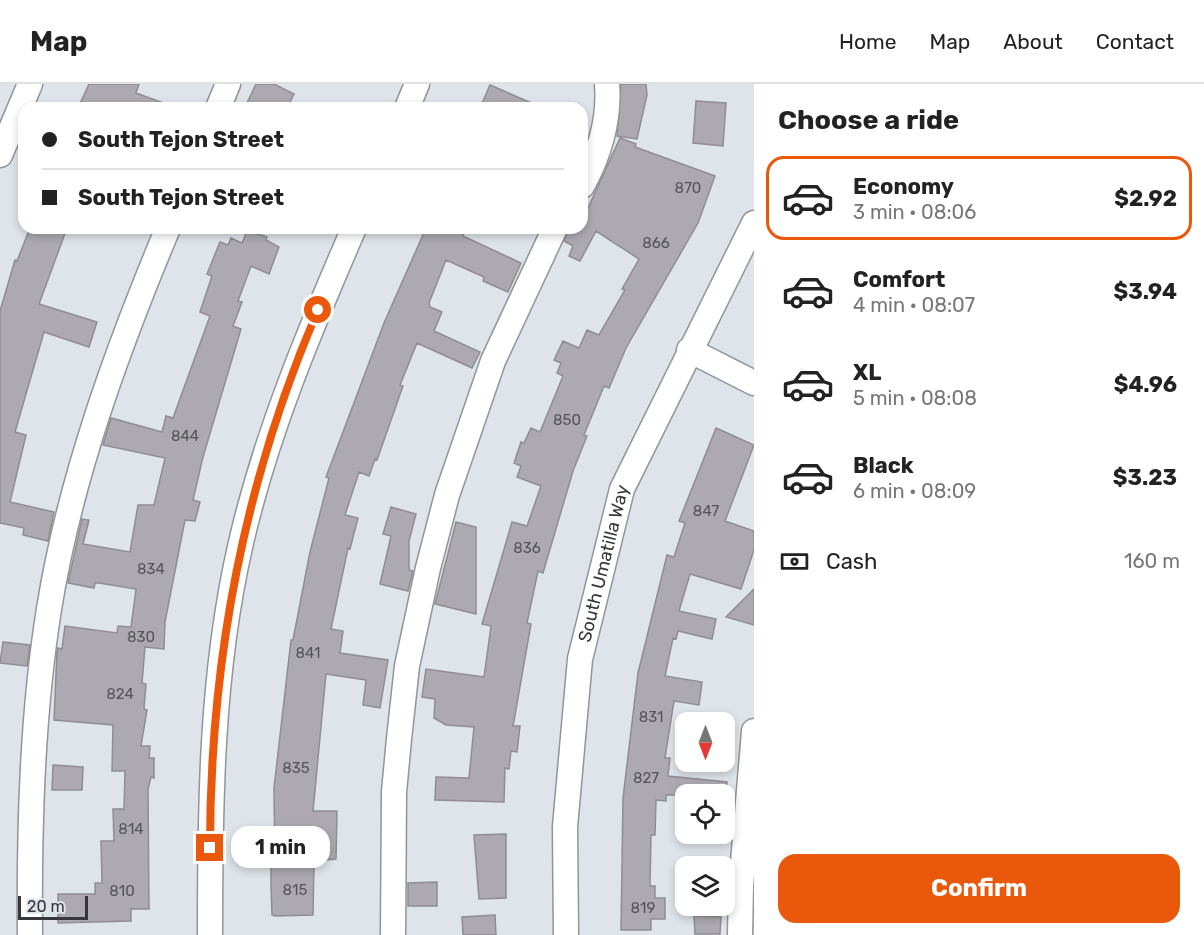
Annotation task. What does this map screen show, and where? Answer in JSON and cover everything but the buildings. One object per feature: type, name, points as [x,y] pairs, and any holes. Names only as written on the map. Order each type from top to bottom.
[{"type":"street","points":[[22,102],[30,84]]},
{"type":"street","points":[[220,102],[228,84]]},
{"type":"street","points":[[409,102],[417,84]]},
{"type":"street","points":[[588,174],[605,125],[609,101],[607,84]]},
{"type":"street","points":[[0,155],[18,112]]},
{"type":"street","name":"South Umatilla Way","points":[[566,935],[565,827],[580,659],[622,489],[754,223]]},
{"type":"street","points":[[30,935],[29,832],[38,701],[51,599],[62,545],[111,372],[166,234]]},
{"type":"street","points":[[210,935],[210,809],[216,705],[224,629],[240,547],[267,448],[300,351],[351,234]]},
{"type":"street","points":[[393,935],[394,792],[399,739],[407,666],[428,568],[447,495],[493,361],[552,234]]},
{"type":"street","points":[[689,351],[754,383]]},
{"type":"street","points":[[740,935],[741,874],[754,731]]},
{"type":"route","points":[[210,848],[216,705],[224,629],[231,590],[252,499],[267,448],[300,351],[318,310]]}]
